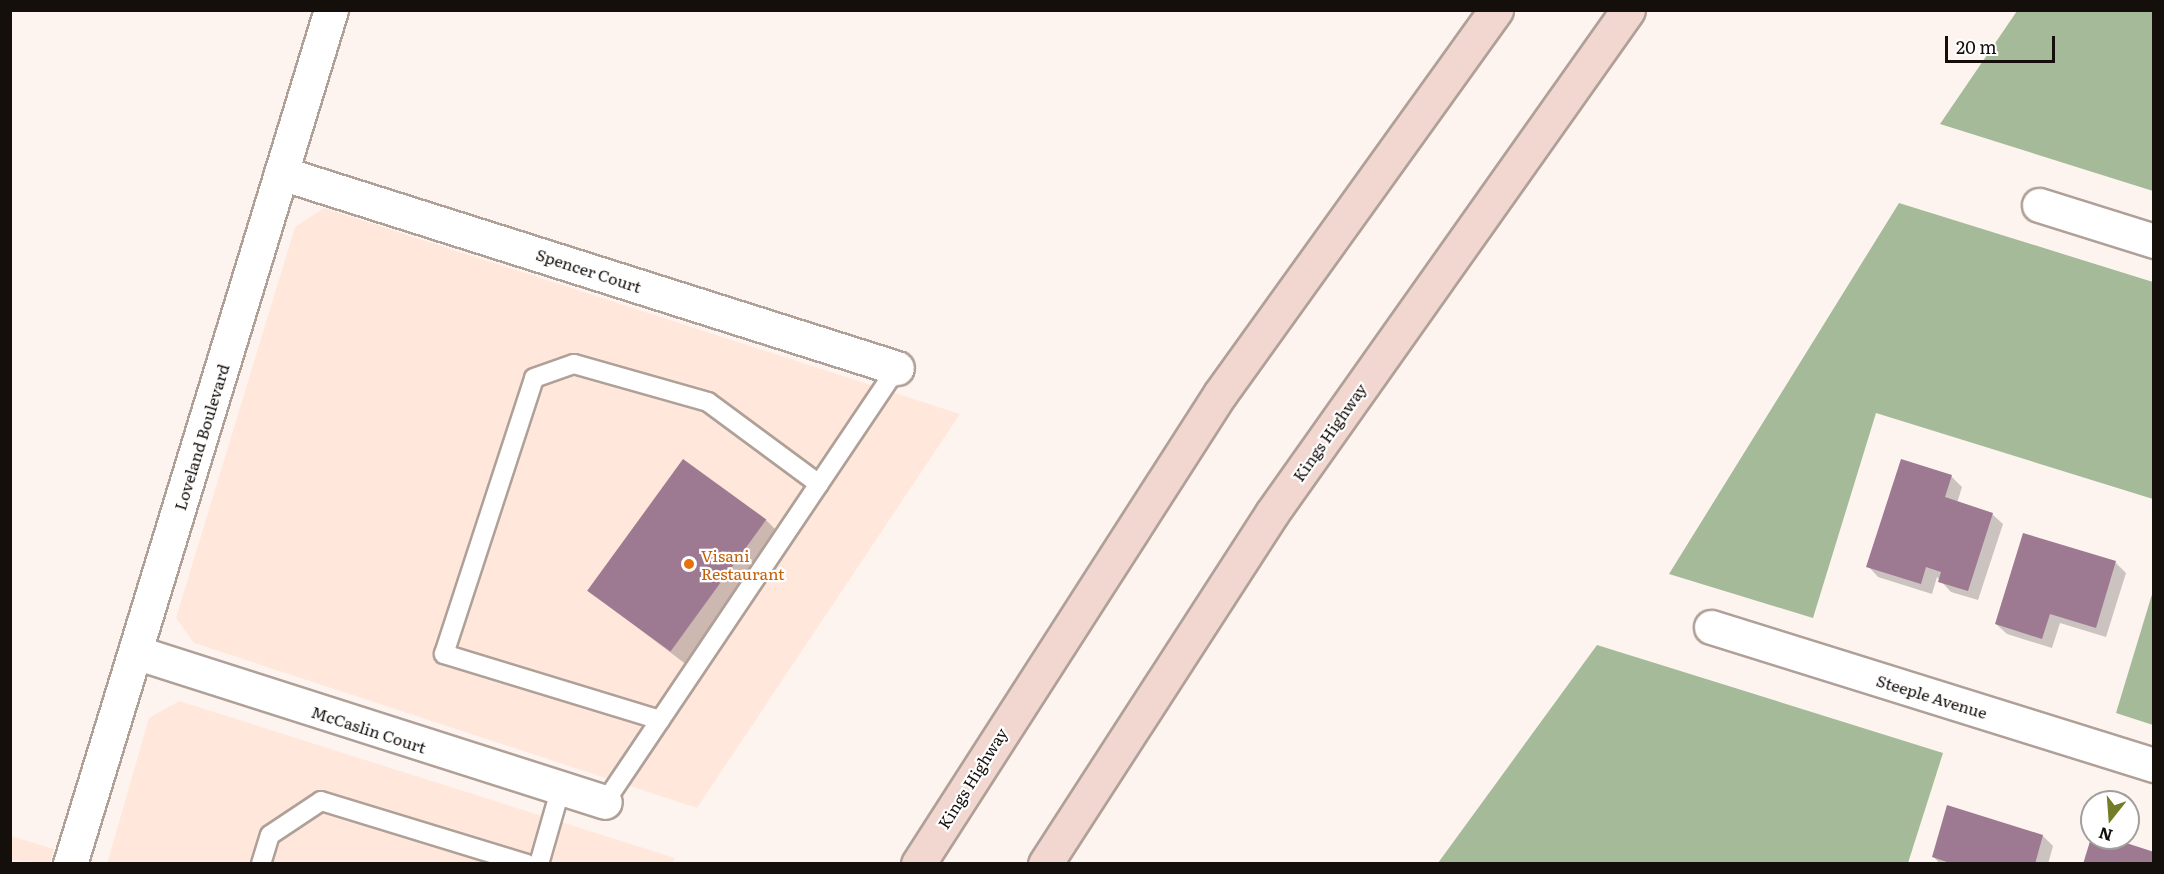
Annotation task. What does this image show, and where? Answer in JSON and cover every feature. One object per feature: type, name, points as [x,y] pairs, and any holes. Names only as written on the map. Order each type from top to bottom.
[{"type":"main road","name":"Kings Highway","points":[[918,864],[1220,394],[1496,10]]},
{"type":"main road","name":"Kings Highway","points":[[1045,864],[1272,513],[1628,10]]},
{"type":"street","name":"Loveland Boulevard","points":[[70,864],[331,10]]},
{"type":"street","name":"Spencer Court","points":[[281,173],[897,368]]},
{"type":"street","points":[[2039,205],[2154,241]]},
{"type":"street","name":"Steeple Avenue","points":[[1711,627],[2154,765]]},
{"type":"street","name":"McCaslin Court","points":[[135,652],[560,791],[605,802]]},
{"type":"lane","points":[[660,720],[444,654],[534,378],[574,364],[708,402],[819,484]]},
{"type":"lane","points":[[605,802],[897,368]]},
{"type":"lane","points":[[538,864],[560,791]]},
{"type":"lane","points":[[261,864],[270,836],[321,801],[527,864]]},
{"type":"shaded area","points":[[324,208],[960,414],[697,808],[194,643],[176,618],[295,227]]},
{"type":"shaded area","points":[[179,701],[675,858],[671,864],[107,864],[149,718]]},
{"type":"shaded area","points":[[11,836],[54,849],[50,863],[11,860]]},
{"type":"green space","points":[[2017,11],[2153,11],[2153,191],[1940,124]]},
{"type":"green space","points":[[1899,203],[2153,282],[2153,499],[1876,413],[1813,618],[1669,574]]},
{"type":"green space","points":[[2153,591],[2153,725],[2116,713]]},
{"type":"green space","points":[[1597,645],[1943,753],[1908,863],[1438,863]]},
{"type":"building","points":[[683,459],[766,520],[671,651],[587,591]]},
{"type":"building","points":[[1901,459],[1952,475],[1945,497],[1993,513],[1968,591],[1938,582],[1941,572],[1926,567],[1921,584],[1866,567]]},
{"type":"building","points":[[2023,533],[2116,561],[2096,628],[2050,614],[2042,639],[1995,624]]},
{"type":"building","points":[[1947,805],[2043,835],[2035,864],[1953,864],[1932,857]]},
{"type":"building","points":[[2140,847],[2154,852],[2154,864],[2083,864],[2087,850],[2140,850]]},
{"type":"place","name":"Visani Restaurant","points":[[689,564]]}]
